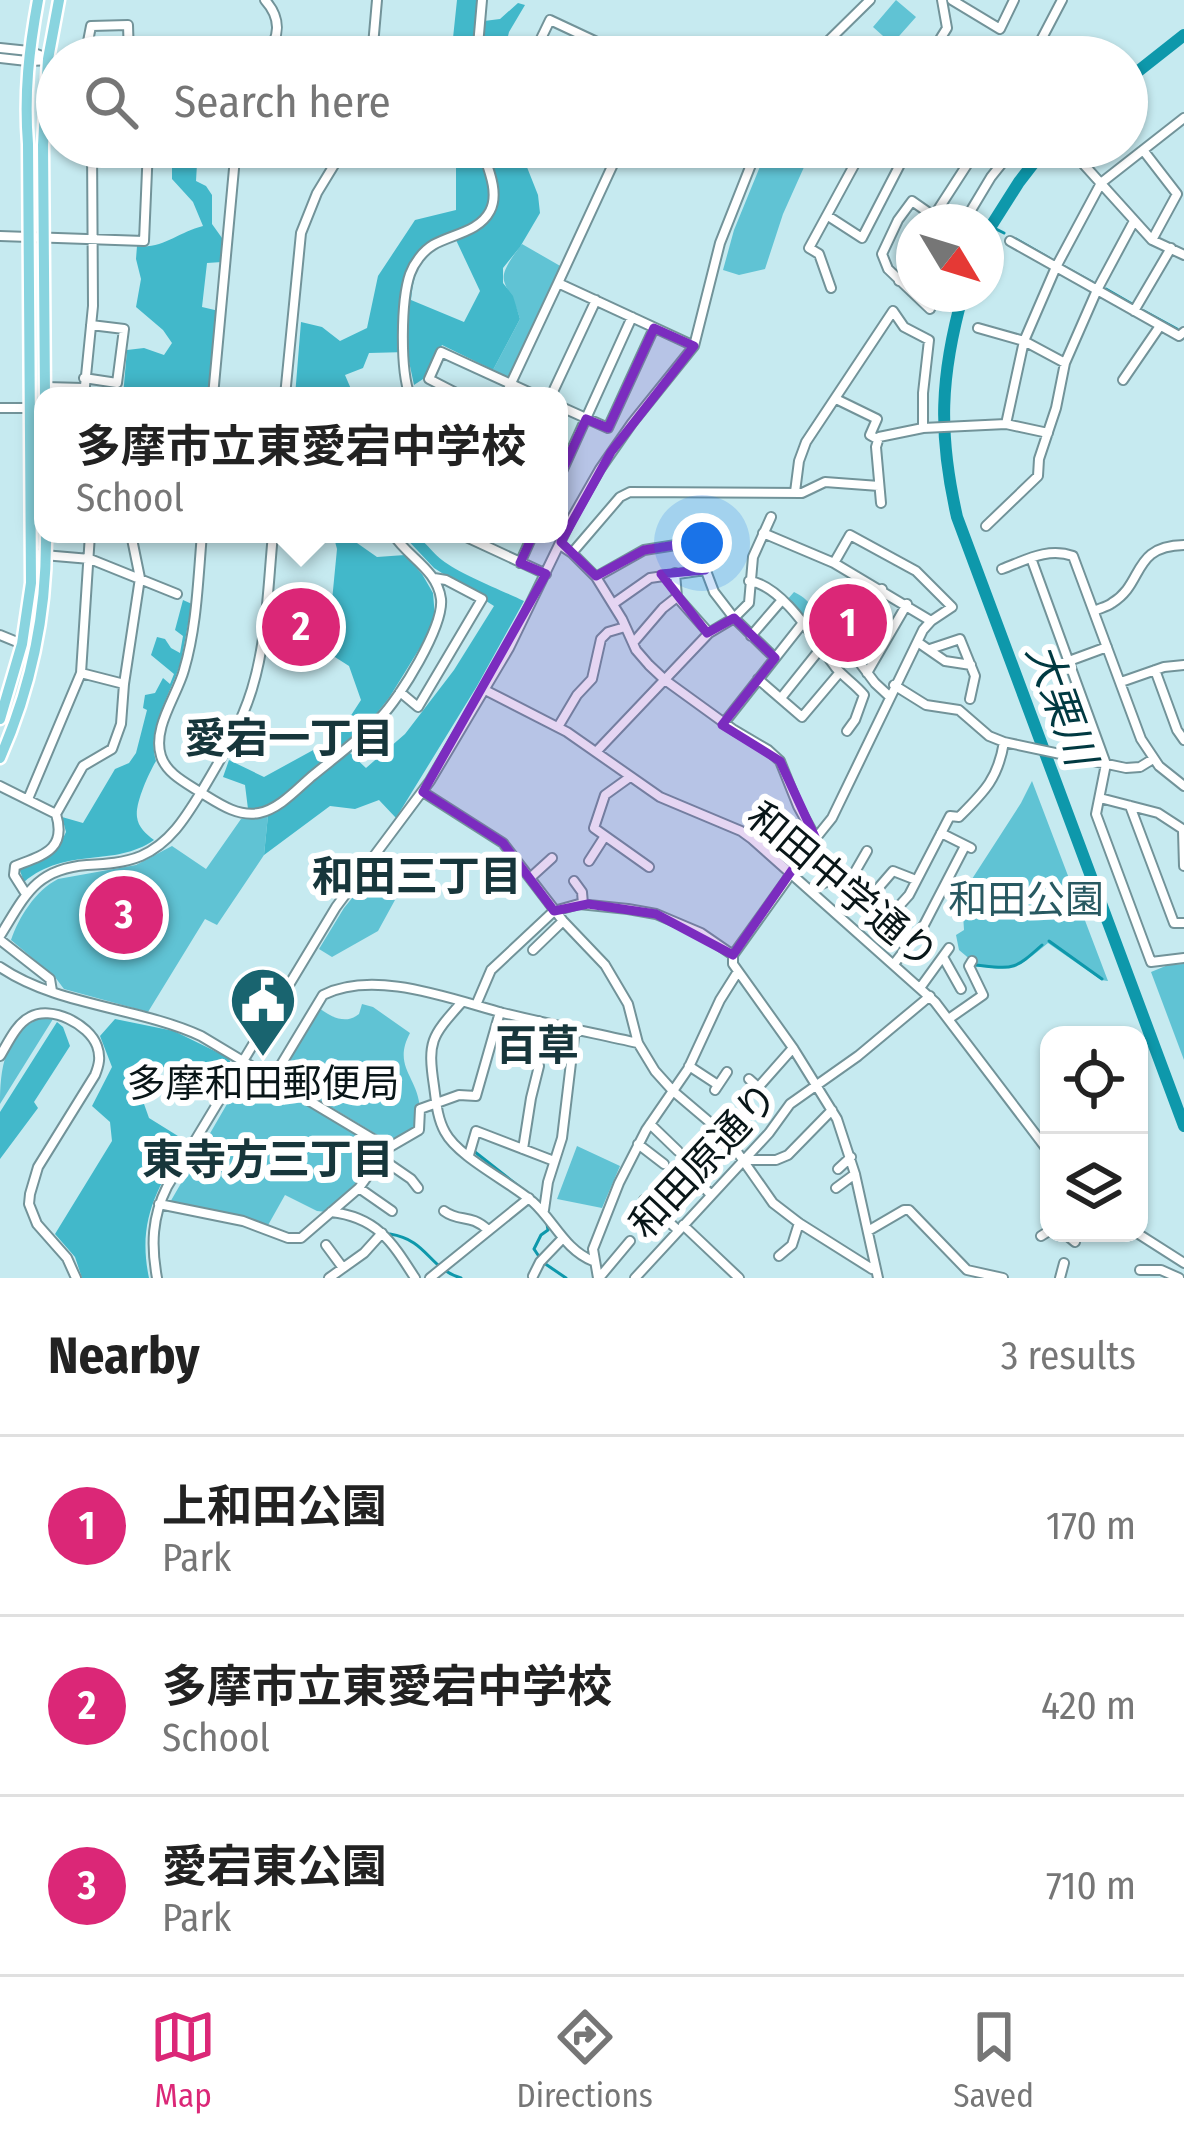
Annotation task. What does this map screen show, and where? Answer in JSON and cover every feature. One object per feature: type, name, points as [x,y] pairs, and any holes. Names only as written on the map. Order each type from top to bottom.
[{"type":"main road","points":[[36,387],[25,109],[38,0]]},
{"type":"main road","points":[[55,36],[59,0]]},
{"type":"main road","points":[[43,168],[45,387]]},
{"type":"main road","points":[[0,719],[28,610],[34,496]]},
{"type":"main road","points":[[0,758],[21,707],[37,647],[46,543]]},
{"type":"street","points":[[265,0],[274,10],[276,36]]},
{"type":"street","points":[[374,36],[377,0]]},
{"type":"street","points":[[479,36],[482,0]]},
{"type":"street","points":[[835,36],[870,0]]},
{"type":"street","points":[[942,0],[947,28],[942,36]]},
{"type":"street","points":[[952,0],[1000,29],[1014,0]]},
{"type":"street","points":[[972,12],[980,0]]},
{"type":"street","points":[[1043,36],[1062,0]]},
{"type":"street","points":[[542,36],[550,20],[584,36]]},
{"type":"street","points":[[89,36],[91,26],[109,24],[128,26],[128,36]]},
{"type":"street","points":[[0,48],[36,57]]},
{"type":"street","points":[[0,58],[28,56]]},
{"type":"street","points":[[1148,145],[1184,118]]},
{"type":"street","points":[[1148,156],[1177,194],[1152,240]]},
{"type":"street","points":[[91,325],[124,329],[118,382],[83,387],[91,325],[94,306],[92,168]]},
{"type":"street","points":[[0,236],[144,241],[147,168]]},
{"type":"street","points":[[214,387],[234,168]]},
{"type":"street","points":[[286,387],[301,232],[332,168]]},
{"type":"street","points":[[408,387],[402,361],[410,273],[424,251],[472,228],[489,212],[493,203],[488,168]]},
{"type":"street","points":[[510,387],[611,168]]},
{"type":"street","points":[[568,529],[611,452],[694,346],[728,218],[749,168]]},
{"type":"street","points":[[830,288],[819,254],[809,248],[853,168]]},
{"type":"street","points":[[828,216],[862,238],[898,168]]},
{"type":"street","points":[[944,204],[965,168]]},
{"type":"street","points":[[975,204],[998,168]]},
{"type":"street","points":[[1087,168],[1152,240],[1184,255]]},
{"type":"street","points":[[1006,424],[1024,341],[1056,267],[1101,184],[1120,168]]},
{"type":"street","points":[[986,526],[1038,476],[1065,363],[1096,290],[1134,221]]},
{"type":"street","points":[[896,224],[882,254],[896,278]]},
{"type":"street","points":[[1010,242],[1179,336],[1184,332]]},
{"type":"street","points":[[1134,311],[1171,248]]},
{"type":"street","points":[[558,284],[694,346]]},
{"type":"street","points":[[555,387],[596,300]]},
{"type":"street","points":[[795,492],[806,442],[893,311],[904,327],[929,340],[924,428]]},
{"type":"street","points":[[568,458],[632,317]]},
{"type":"street","points":[[1123,380],[1160,326]]},
{"type":"street","points":[[568,410],[608,428],[655,328]]},
{"type":"street","points":[[978,328],[1024,341],[1065,363]]},
{"type":"street","points":[[442,387],[429,379],[441,352],[518,387]]},
{"type":"street","points":[[836,399],[877,419],[870,435],[878,439],[924,428],[1006,424],[1048,433]]},
{"type":"street","points":[[0,408],[34,408]]},
{"type":"street","points":[[878,439],[881,503]]},
{"type":"street","points":[[572,553],[620,496],[631,492],[802,493],[825,482],[879,486]]},
{"type":"street","points":[[596,752],[709,633],[749,603],[753,557],[771,517]]},
{"type":"street","points":[[762,532],[835,563],[931,621]]},
{"type":"street","points":[[835,563],[850,536],[916,571],[952,607],[923,630],[836,810],[733,955],[733,964],[842,1128],[876,1275]]},
{"type":"street","points":[[596,577],[644,550],[694,542],[714,592],[775,658]]},
{"type":"street","points":[[28,800],[81,674],[90,543]]},
{"type":"street","points":[[56,814],[83,766],[112,748],[122,724],[140,578],[133,543]]},
{"type":"street","points":[[201,543],[192,634],[159,743],[174,775],[242,814],[271,809],[378,721],[400,692],[439,622],[441,600],[433,578],[401,543]]},
{"type":"street","points":[[52,991],[50,979],[0,938],[41,878],[60,869],[125,861],[150,851],[175,830],[236,730],[252,690],[272,543]]},
{"type":"street","points":[[479,543],[546,574]]},
{"type":"street","points":[[520,563],[529,543]]},
{"type":"street","points":[[1094,611],[1117,600],[1152,552],[1184,544]]},
{"type":"street","points":[[157,1278],[152,1245],[159,1204],[345,893],[423,792],[485,690],[560,545],[596,577],[632,643],[665,680],[780,761],[815,837]]},
{"type":"street","points":[[1002,569],[1047,551],[1073,556],[1142,739],[1153,759],[1184,786]]},
{"type":"street","points":[[32,554],[90,559],[177,594]]},
{"type":"street","points":[[1031,558],[1106,764],[1096,814],[1151,962],[1184,958]]},
{"type":"street","points":[[614,604],[650,578],[705,570]]},
{"type":"street","points":[[675,573],[677,596],[709,633]]},
{"type":"street","points":[[400,692],[418,707],[482,599],[433,578]]},
{"type":"street","points":[[749,581],[760,582],[782,600],[864,695],[848,731]]},
{"type":"street","points":[[882,589],[850,646],[889,696]]},
{"type":"street","points":[[632,643],[677,596]]},
{"type":"street","points":[[751,635],[782,600]]},
{"type":"street","points":[[867,673],[907,604]]},
{"type":"street","points":[[724,722],[802,624]]},
{"type":"street","points":[[558,727],[592,679],[601,639],[625,626]]},
{"type":"street","points":[[0,635],[22,644]]},
{"type":"street","points":[[929,649],[960,639],[975,676],[970,699]]},
{"type":"street","points":[[919,643],[945,661],[971,665]]},
{"type":"street","points":[[781,698],[821,647]]},
{"type":"street","points":[[1069,661],[1107,647]]},
{"type":"street","points":[[1121,682],[1184,665]]},
{"type":"street","points":[[1155,670],[1184,740]]},
{"type":"street","points":[[758,679],[802,717],[840,672]]},
{"type":"street","points":[[81,674],[124,684]]},
{"type":"street","points":[[894,685],[926,705],[959,710],[989,736],[1004,742],[1135,768],[1153,759]]},
{"type":"street","name":"和田中学通り","points":[[485,690],[558,727],[669,802],[741,831],[930,997],[1040,1140]]},
{"type":"street","points":[[881,926],[909,895],[950,817],[959,818],[990,785],[1004,742]]},
{"type":"street","points":[[630,777],[605,795],[594,828],[649,867]]},
{"type":"street","points":[[0,786],[56,814],[61,829],[55,844],[39,858],[14,868],[26,894]]},
{"type":"street","points":[[423,792],[503,843],[562,921],[609,970],[632,1013],[638,1043],[655,1071],[726,1136],[773,1203],[862,1260],[876,1275]]},
{"type":"street","points":[[1100,798],[1158,813],[1183,830],[1184,866]]},
{"type":"street","points":[[1130,806],[1174,923],[1184,923]]},
{"type":"street","points":[[894,964],[924,925],[968,847],[941,833]]},
{"type":"street","points":[[590,861],[605,836]]},
{"type":"street","points":[[810,889],[840,876],[852,877],[867,851]]},
{"type":"street","points":[[530,878],[552,858]]},
{"type":"street","points":[[861,908],[893,871],[916,880]]},
{"type":"street","points":[[831,880],[907,948]]},
{"type":"street","points":[[574,881],[583,904]]},
{"type":"street","points":[[476,1005],[491,970],[554,910],[583,904],[656,914],[701,933],[733,955]]},
{"type":"street","points":[[533,950],[562,921]]},
{"type":"street","points":[[920,988],[946,952],[961,988]]},
{"type":"street","points":[[950,1018],[983,995],[969,966],[972,961]]},
{"type":"street","points":[[0,967],[52,991],[190,1030],[388,1148]]},
{"type":"street","points":[[599,1278],[595,1240],[638,1144],[689,1066],[737,973]]},
{"type":"street","points":[[273,1078],[323,995],[373,985],[446,995],[638,1043]]},
{"type":"street","name":"和田原通り","points":[[635,1278],[784,1111],[930,997]]},
{"type":"street","points":[[462,1002],[431,1042],[445,1131],[469,1155],[529,1198],[574,1250],[594,1262]]},
{"type":"street","points":[[0,1056],[24,1021],[46,1012],[85,1030],[98,1049],[95,1075],[38,1167],[29,1204],[37,1224],[70,1262],[76,1278]]},
{"type":"street","points":[[159,1204],[301,1238],[359,1188],[388,1148],[419,1130],[420,1109],[458,1095],[476,1096],[500,1012]]},
{"type":"street","points":[[523,1149],[539,1066],[539,1021]]},
{"type":"street","points":[[544,1212],[562,1138],[575,1029]]},
{"type":"street","points":[[749,1079],[756,1089],[793,1048]]},
{"type":"street","points":[[689,1066],[716,1088],[727,1072]]},
{"type":"street","points":[[744,1160],[776,1160],[788,1155],[832,1110]]},
{"type":"street","points":[[650,1124],[675,1146]]},
{"type":"street","points":[[469,1155],[476,1131],[554,1161]]},
{"type":"street","points":[[638,1144],[664,1164]]},
{"type":"street","points":[[838,1169],[850,1157]]},
{"type":"street","points":[[382,1159],[418,1188]]},
{"type":"street","points":[[836,1188],[855,1174]]},
{"type":"street","points":[[698,1181],[711,1195]]},
{"type":"street","points":[[359,1188],[392,1211]]},
{"type":"street","points":[[430,1278],[529,1198]]},
{"type":"street","points":[[344,1200],[392,1240],[415,1278]]},
{"type":"street","points":[[644,1200],[740,1278]]},
{"type":"street","points":[[867,1231],[908,1210],[967,1270],[1003,1278]]},
{"type":"street","points":[[330,1211],[356,1214]]},
{"type":"street","points":[[444,1211],[477,1220],[488,1229]]},
{"type":"street","points":[[779,1256],[792,1245],[799,1223]]},
{"type":"street","points":[[329,1278],[382,1233]]},
{"type":"street","points":[[533,1276],[563,1238]]},
{"type":"street","points":[[599,1278],[630,1241]]},
{"type":"street","points":[[1148,1241],[1184,1263]]},
{"type":"street","points":[[326,1245],[343,1268]]},
{"type":"street","points":[[1060,1278],[1064,1263]]},
{"type":"street","points":[[1140,1270],[1179,1278]]},
{"type":"highlighted area","points":[[654,328],[694,346],[611,452],[561,542],[596,576],[644,550],[695,542],[705,570],[661,574],[707,633],[734,618],[775,658],[722,725],[780,761],[815,837],[733,955],[656,914],[588,904],[554,911],[503,843],[423,792],[546,574],[520,563],[586,419],[608,428]]},
{"type":"green space","points":[[896,0],[916,17],[899,36],[883,36],[873,27]]},
{"type":"green space","points":[[759,168],[804,168],[765,269],[739,275],[723,270]]},
{"type":"green space","points":[[522,244],[562,267],[509,379],[493,370],[520,319],[504,275]]},
{"type":"green space","points":[[867,584],[877,593],[846,651],[835,660],[787,600],[794,592],[801,596],[831,628]]},
{"type":"green space","name":"和田公園","points":[[1032,781],[1108,981],[1048,943],[1007,968],[973,966],[959,950],[956,935],[964,930],[963,914],[978,895],[972,879]]},
{"type":"green space","points":[[268,815],[264,855],[217,925],[205,919],[148,1012],[64,989],[11,940],[29,905],[58,879],[136,865],[172,846],[206,869],[241,819]]},
{"type":"green space","points":[[366,881],[395,900],[378,931],[332,957],[319,949]]},
{"type":"green space","points":[[1184,964],[1184,1060],[1151,972]]},
{"type":"green space","points":[[362,1004],[410,1033],[404,1055],[418,1098],[419,1120],[417,1130],[391,1143],[279,1076],[319,1008],[349,1019],[359,1014]]},
{"type":"green space","points":[[41,1018],[53,1019],[0,1104],[3,1066],[12,1042]]},
{"type":"green space","points":[[250,1071],[383,1151],[362,1180],[326,1212],[285,1195],[267,1227],[245,1218],[169,1204]]},
{"type":"green space","points":[[577,1146],[620,1166],[602,1208],[557,1199]]},
{"type":"shaded area","points":[[457,0],[477,0],[477,16],[484,21],[500,19],[518,3],[525,5],[508,36],[453,36]]},
{"type":"shaded area","points":[[172,168],[197,168],[196,181],[212,195],[212,224],[222,238],[222,262],[207,263],[202,307],[219,311],[210,387],[124,387],[127,350],[144,348],[164,355],[172,343],[136,307],[141,279],[137,246],[163,243],[203,226],[193,202],[172,179]]},
{"type":"shaded area","points":[[456,168],[527,168],[538,195],[540,213],[503,268],[503,283],[520,319],[493,370],[442,345],[423,379],[414,385],[407,352],[369,353],[363,368],[345,375],[350,387],[296,387],[301,322],[322,327],[340,341],[367,328],[378,276],[415,220],[456,210]],"holes":[[[456,240],[480,291],[464,322],[411,300],[423,261]]]},
{"type":"shaded area","points":[[335,543],[357,543],[377,557],[405,555],[433,593],[435,617],[373,718],[280,799],[248,809],[245,785],[223,777],[229,760],[264,777],[337,737],[361,700],[349,666],[327,652]]},
{"type":"shaded area","points":[[410,543],[424,543],[459,570],[524,601],[477,686],[396,818],[379,800],[355,809],[330,806],[264,855],[268,815],[283,808],[349,752],[366,768],[405,734],[454,670],[494,606],[434,568]]},
{"type":"shaded area","points":[[183,600],[192,604],[181,661],[157,723],[156,761],[137,811],[141,827],[154,840],[123,853],[57,864],[24,882],[19,868],[47,856],[62,840],[66,832],[62,817],[83,823],[115,769],[129,763],[136,753],[147,710],[143,708],[145,695],[155,693],[163,678],[170,684],[174,674],[151,655],[157,637],[180,653],[183,636],[175,630]]},
{"type":"shaded area","points":[[115,1019],[174,1031],[229,1058],[231,1065],[211,1097],[160,1066],[138,1087],[149,1118],[186,1141],[152,1206],[146,1239],[149,1278],[82,1278],[75,1257],[55,1234],[112,1141],[110,1122],[92,1106],[112,1067],[100,1036]]},
{"type":"shaded area","points":[[57,1022],[70,1046],[34,1102],[38,1108],[0,1159],[0,1112]]},
{"type":"waterway","name":"大栗川","points":[[1148,63],[1184,35]]},
{"type":"waterway","name":"大栗川","points":[[1004,206],[1030,168]]},
{"type":"waterway","points":[[1016,239],[1049,258]]},
{"type":"waterway","points":[[1063,266],[1092,282]]},
{"type":"waterway","points":[[1106,289],[1132,304]]},
{"type":"waterway","points":[[1144,311],[1177,329]]},
{"type":"waterway","name":"大栗川","points":[[959,312],[944,405],[957,517],[1184,1126]]},
{"type":"waterway","points":[[1049,941],[1102,979]]},
{"type":"waterway","points":[[975,965],[1012,966],[1042,945]]},
{"type":"waterway","name":"大栗川","points":[[1180,1114],[1184,1112]]},
{"type":"waterway","points":[[475,1152],[540,1203]]},
{"type":"waterway","points":[[540,1258],[534,1249],[548,1230],[547,1224]]},
{"type":"waterway","points":[[390,1234],[412,1242],[441,1268],[461,1278]]},
{"type":"waterway","points":[[544,1263],[566,1278]]},
{"type":"place","name":"上和田公園","points":[[848,623]]},
{"type":"place","name":"多摩市立東愛宕中学校","points":[[301,627]]},
{"type":"place","name":"愛宕東公園","points":[[124,915]]},
{"type":"place","name":"多摩和田郵便局","points":[[263,1059]]},
{"type":"district","name":"愛宕一丁目","points":[[289,738]]},
{"type":"district","name":"和田三丁目","points":[[417,876]]},
{"type":"district","name":"百草","points":[[537,1045]]},
{"type":"district","name":"東寺方三丁目","points":[[268,1159]]}]
